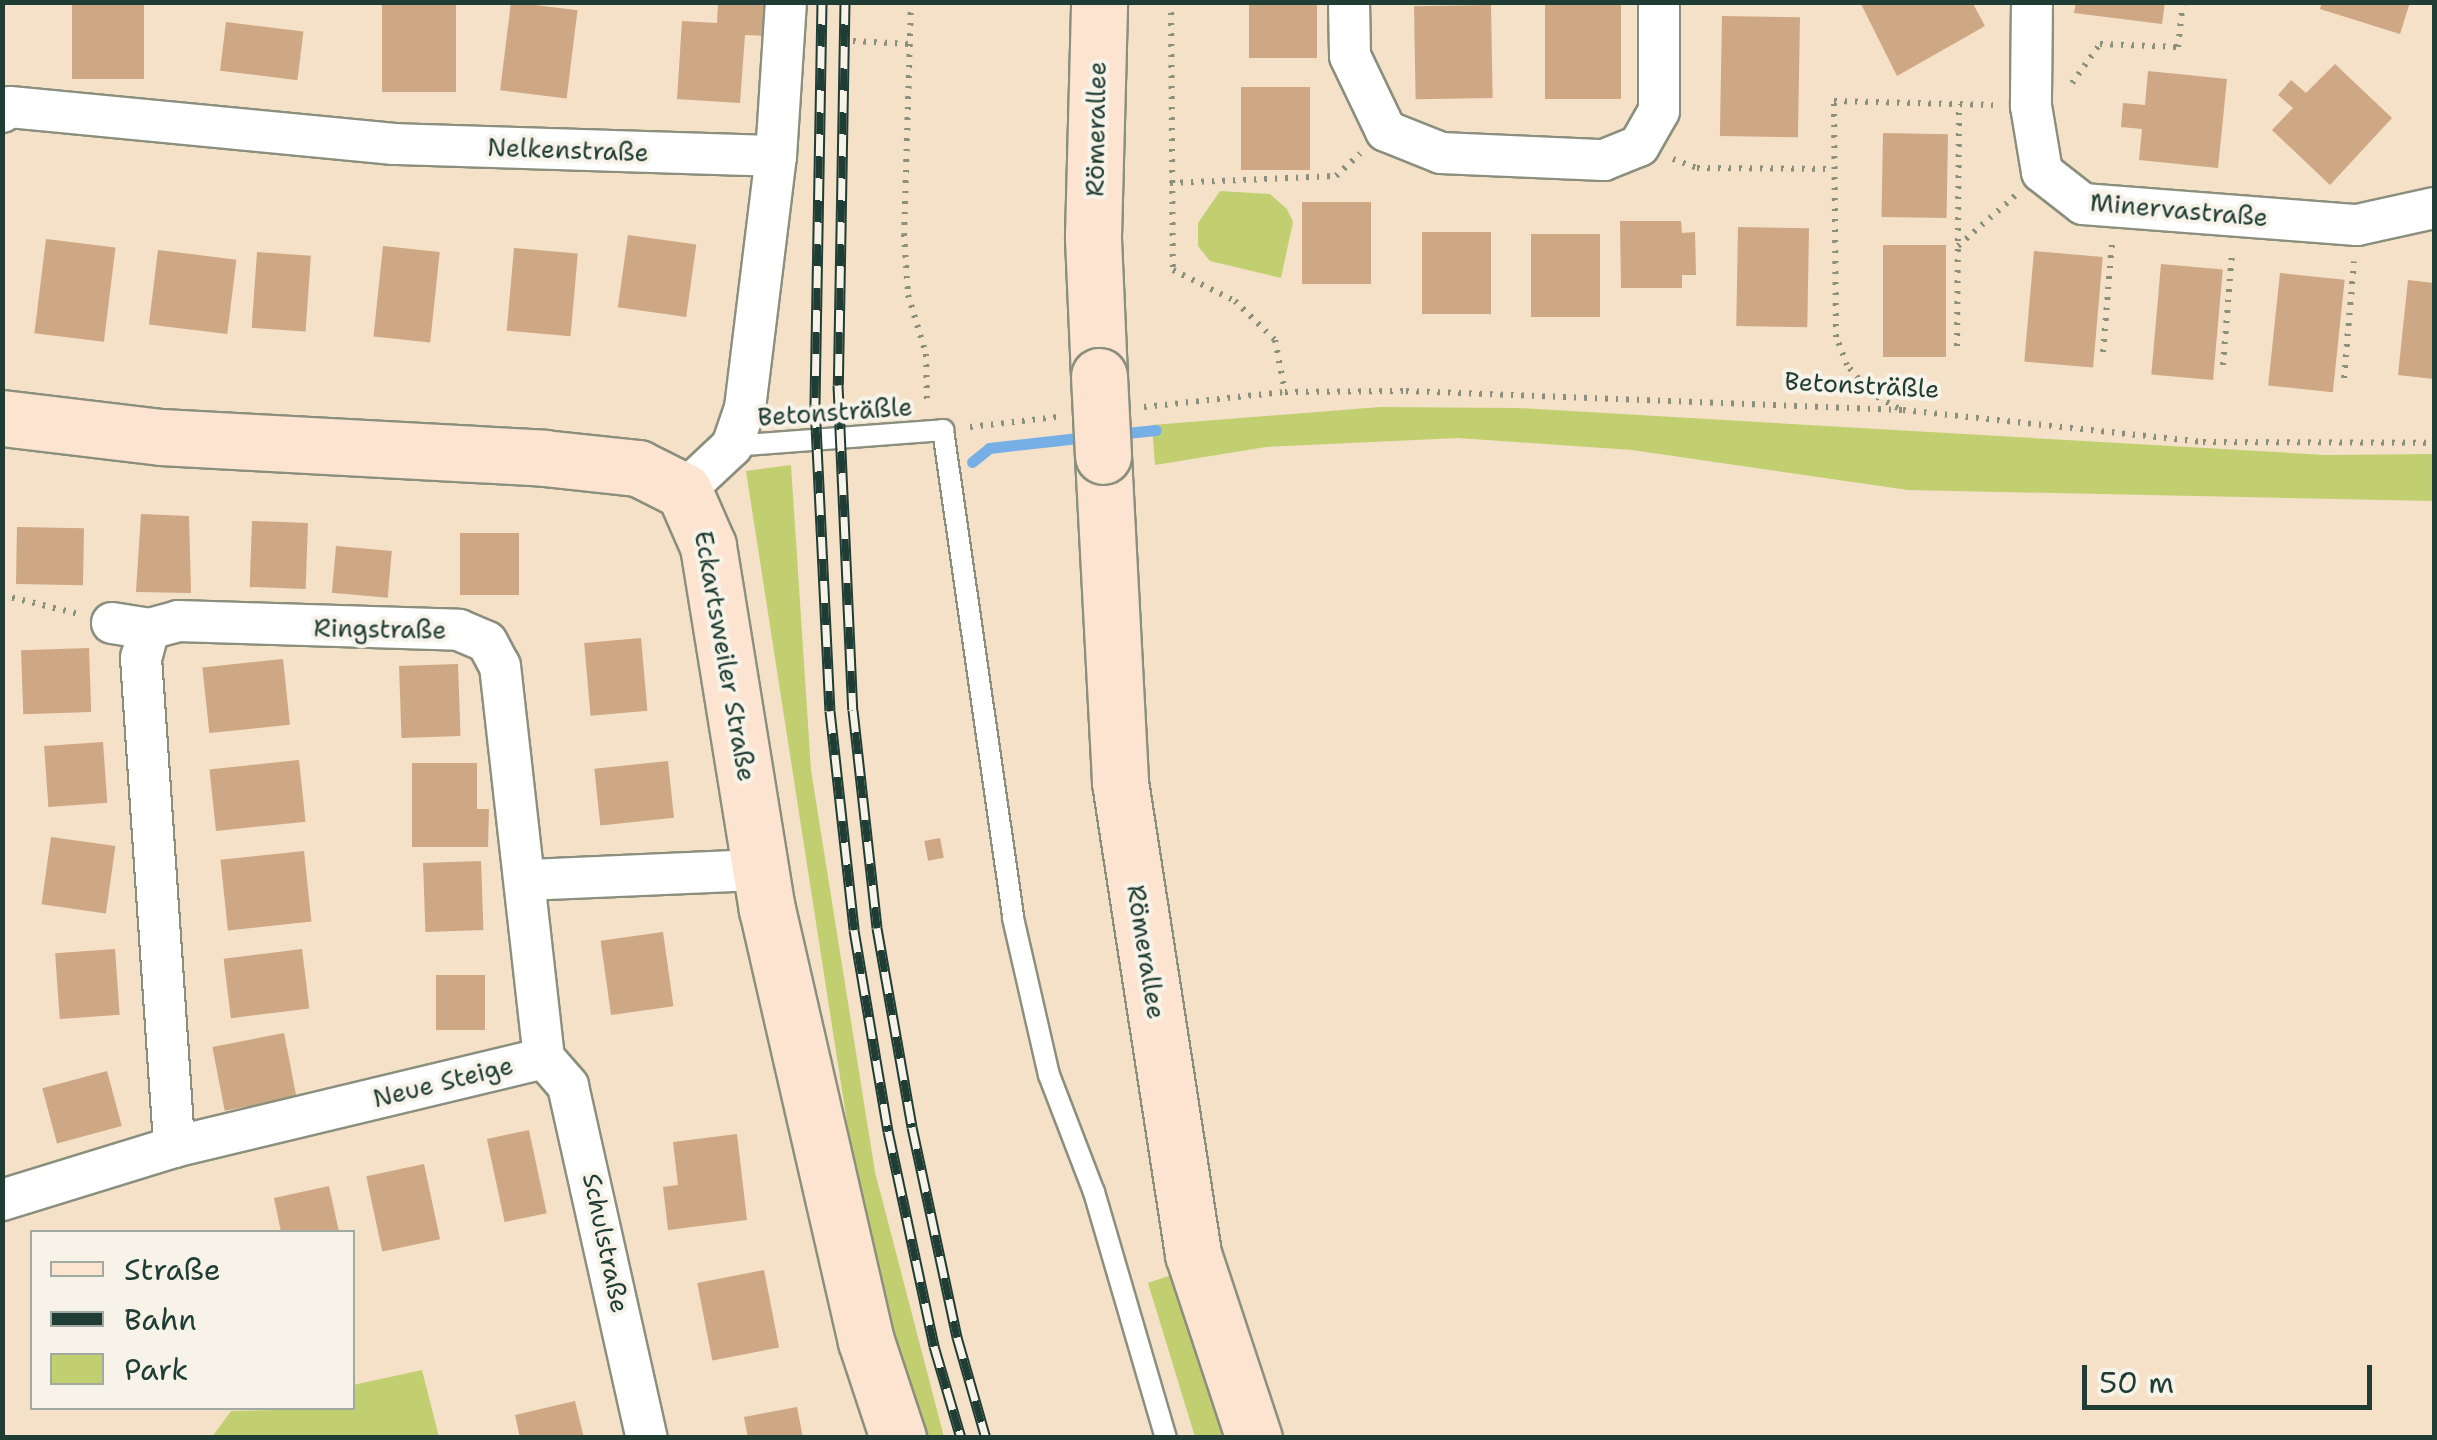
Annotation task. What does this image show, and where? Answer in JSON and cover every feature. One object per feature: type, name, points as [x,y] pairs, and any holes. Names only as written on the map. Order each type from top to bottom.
[{"type":"street","points":[[2,418],[161,437],[582,462],[638,468],[684,491],[732,446],[745,408],[776,156],[786,2]]},
{"type":"street","name":"Römerallee","points":[[1099,2],[1093,236],[1120,782],[1193,1254],[1254,1438]]},
{"type":"street","points":[[1349,2],[1350,56],[1386,131],[1441,152],[1604,160],[1638,146],[1659,111],[1659,2]]},
{"type":"street","points":[[2032,2],[2031,106],[2042,172]]},
{"type":"street","name":"Nelkenstraße","points":[[2,112],[10,108],[394,144],[776,156]]},
{"type":"street","name":"Minervastraße","points":[[2042,172],[2083,204],[2357,225],[2434,208]]},
{"type":"street","name":"Eckartsweiler Straße","points":[[684,491],[708,546],[760,870],[844,1253],[898,1438]]},
{"type":"street","name":"Ringstraße","points":[[130,626],[178,621],[459,630],[488,642],[500,666],[526,880]]},
{"type":"street","points":[[130,626],[141,658],[174,1146]]},
{"type":"street","points":[[526,880],[760,870]]},
{"type":"street","name":"Neue Steige","points":[[2,1200],[174,1146],[544,1058],[526,880]]},
{"type":"street","name":"Schulstraße","points":[[544,1058],[572,1101],[647,1438]]},
{"type":"lane","name":"Betonsträßle","points":[[732,446],[934,430]]},
{"type":"lane","points":[[934,430],[1013,918],[1049,1075],[1094,1192],[1166,1438]]},
{"type":"path","points":[[911,2],[904,234],[908,295],[926,354],[934,430]]},
{"type":"path","points":[[1171,2],[1170,183],[1336,176],[1386,131]]},
{"type":"path","points":[[1903,410],[1872,394],[1847,365],[1836,337],[1834,102],[2031,106],[2060,99],[2100,44],[2178,47],[2183,2]]},
{"type":"path","points":[[853,41],[910,44]]},
{"type":"path","points":[[1957,346],[1959,104]]},
{"type":"path","points":[[1638,146],[1697,168],[1834,168]]},
{"type":"path","points":[[1958,246],[2042,172]]},
{"type":"path","name":"Betonsträßle","points":[[1170,183],[1173,270],[1235,301],[1274,340],[1286,392],[1903,410],[2203,442],[2434,443]]},
{"type":"path","points":[[2103,352],[2115,206]]},
{"type":"path","points":[[2223,365],[2235,216]]},
{"type":"path","points":[[2344,378],[2357,225]]},
{"type":"path","points":[[2,595],[130,626]]},
{"type":"green space","points":[[1220,191],[1270,194],[1287,209],[1293,222],[1281,278],[1210,261],[1198,246],[1198,223]]},
{"type":"green space","points":[[1380,407],[1518,408],[2325,455],[2434,454],[2434,501],[1908,490],[1632,450],[1458,438],[1266,447],[1155,465],[1152,425]]},
{"type":"green space","points":[[791,465],[811,770],[875,1172],[944,1437],[920,1437],[868,1258],[746,471]]},
{"type":"green space","points":[[1183,1271],[1244,1437],[1195,1437],[1148,1283]]},
{"type":"green space","points":[[422,1370],[439,1437],[212,1437],[231,1411],[355,1410],[355,1385]]},
{"type":"building","points":[[72,2],[144,2],[144,79],[72,79]]},
{"type":"building","points":[[382,2],[456,2],[456,92],[382,92]]},
{"type":"building","points":[[511,2],[578,10],[567,99],[500,90]]},
{"type":"building","points":[[718,2],[772,2],[770,36],[745,35],[740,103],[677,99],[682,21],[717,23]]},
{"type":"building","points":[[1249,2],[1317,2],[1317,58],[1249,58]]},
{"type":"building","points":[[1545,2],[1621,2],[1621,99],[1545,99]]},
{"type":"building","points":[[1860,2],[1972,2],[1985,26],[1897,76]]},
{"type":"building","points":[[2076,2],[2165,2],[2162,24],[2074,13]]},
{"type":"building","points":[[2322,2],[2410,2],[2400,34],[2320,9]]},
{"type":"building","points":[[1491,5],[1493,98],[1416,99],[1414,6]]},
{"type":"building","points":[[1722,16],[1800,17],[1798,137],[1720,136]]},
{"type":"building","points":[[226,22],[303,32],[297,80],[220,71]]},
{"type":"building","points":[[2335,64],[2392,118],[2330,185],[2272,130],[2293,108],[2278,95],[2291,80],[2306,93]]},
{"type":"building","points":[[2148,71],[2227,79],[2218,168],[2139,160],[2142,129],[2121,127],[2123,103],[2145,105]]},
{"type":"building","points":[[1241,87],[1310,87],[1310,170],[1241,170]]},
{"type":"building","points":[[1883,133],[1948,134],[1947,218],[1882,217]]},
{"type":"building","points":[[1302,202],[1371,202],[1371,284],[1302,284]]},
{"type":"building","points":[[1620,221],[1681,221],[1682,233],[1695,232],[1696,275],[1682,275],[1682,288],[1621,288]]},
{"type":"building","points":[[1738,227],[1809,228],[1807,327],[1736,326]]},
{"type":"building","points":[[1422,232],[1491,232],[1491,314],[1422,314]]},
{"type":"building","points":[[1531,234],[1600,234],[1600,317],[1531,317]]},
{"type":"building","points":[[628,235],[696,245],[686,317],[618,307]]},
{"type":"building","points":[[46,239],[115,248],[104,342],[34,333]]},
{"type":"building","points":[[1883,245],[1946,245],[1946,357],[1883,357]]},
{"type":"building","points":[[383,246],[440,252],[430,342],[373,337]]},
{"type":"building","points":[[514,248],[578,254],[571,336],[507,331]]},
{"type":"building","points":[[158,250],[236,260],[227,334],[149,324]]},
{"type":"building","points":[[2034,251],[2103,257],[2093,368],[2024,362]]},
{"type":"building","points":[[257,252],[311,256],[306,332],[252,328]]},
{"type":"building","points":[[2161,264],[2223,269],[2213,380],[2151,375]]},
{"type":"building","points":[[2280,273],[2345,280],[2333,392],[2268,385]]},
{"type":"building","points":[[2408,280],[2434,283],[2434,379],[2398,375]]},
{"type":"building","points":[[141,514],[189,516],[191,593],[136,592]]},
{"type":"building","points":[[252,521],[308,523],[306,589],[250,587]]},
{"type":"building","points":[[17,527],[84,528],[83,585],[16,584]]},
{"type":"building","points":[[460,533],[519,533],[519,595],[460,595]]},
{"type":"building","points":[[336,546],[392,551],[388,598],[332,593]]},
{"type":"building","points":[[641,638],[647,711],[591,716],[584,643]]},
{"type":"building","points":[[89,648],[91,712],[23,714],[21,650]]},
{"type":"building","points":[[283,659],[290,725],[209,733],[202,667]]},
{"type":"building","points":[[458,664],[461,736],[402,738],[399,666]]},
{"type":"building","points":[[103,742],[107,803],[48,807],[44,746]]},
{"type":"building","points":[[299,760],[305,822],[216,831],[209,769]]},
{"type":"building","points":[[668,761],[674,818],[600,825],[594,769]]},
{"type":"building","points":[[412,763],[477,763],[477,809],[489,809],[488,847],[412,847]]},
{"type":"building","points":[[51,837],[115,846],[106,913],[42,904]]},
{"type":"building","points":[[940,838],[944,858],[928,861],[924,841]]},
{"type":"building","points":[[304,851],[311,922],[228,930],[220,860]]},
{"type":"building","points":[[481,861],[483,930],[425,932],[423,863]]},
{"type":"building","points":[[663,932],[673,1006],[611,1015],[601,941]]},
{"type":"building","points":[[115,949],[120,1015],[60,1019],[55,953]]},
{"type":"building","points":[[302,949],[309,1009],[231,1018],[224,959]]},
{"type":"building","points":[[436,975],[485,975],[485,1030],[436,1030]]},
{"type":"building","points":[[284,1033],[296,1097],[225,1111],[212,1047]]},
{"type":"building","points":[[107,1071],[122,1126],[57,1143],[42,1088]]},
{"type":"building","points":[[529,1130],[547,1213],[505,1222],[487,1139]]},
{"type":"building","points":[[737,1134],[747,1220],[668,1230],[663,1187],[678,1185],[673,1142]]},
{"type":"building","points":[[424,1164],[440,1239],[382,1252],[366,1176]]},
{"type":"building","points":[[329,1186],[339,1230],[281,1230],[274,1198]]},
{"type":"building","points":[[764,1270],[779,1348],[712,1361],[697,1283]]},
{"type":"building","points":[[575,1401],[584,1438],[520,1438],[515,1415]]},
{"type":"building","points":[[797,1407],[803,1438],[748,1438],[744,1417]]},
{"type":"waterway","points":[[1116,434],[1156,430]]},
{"type":"waterway","points":[[972,462],[989,448],[1087,437]]},
{"type":"railway","points":[[822,2],[815,405],[830,711],[854,930],[888,1131],[934,1346],[961,1438]]},
{"type":"railway","points":[[845,2],[838,385],[853,710],[877,928],[912,1127],[957,1337],[986,1438]]}]
